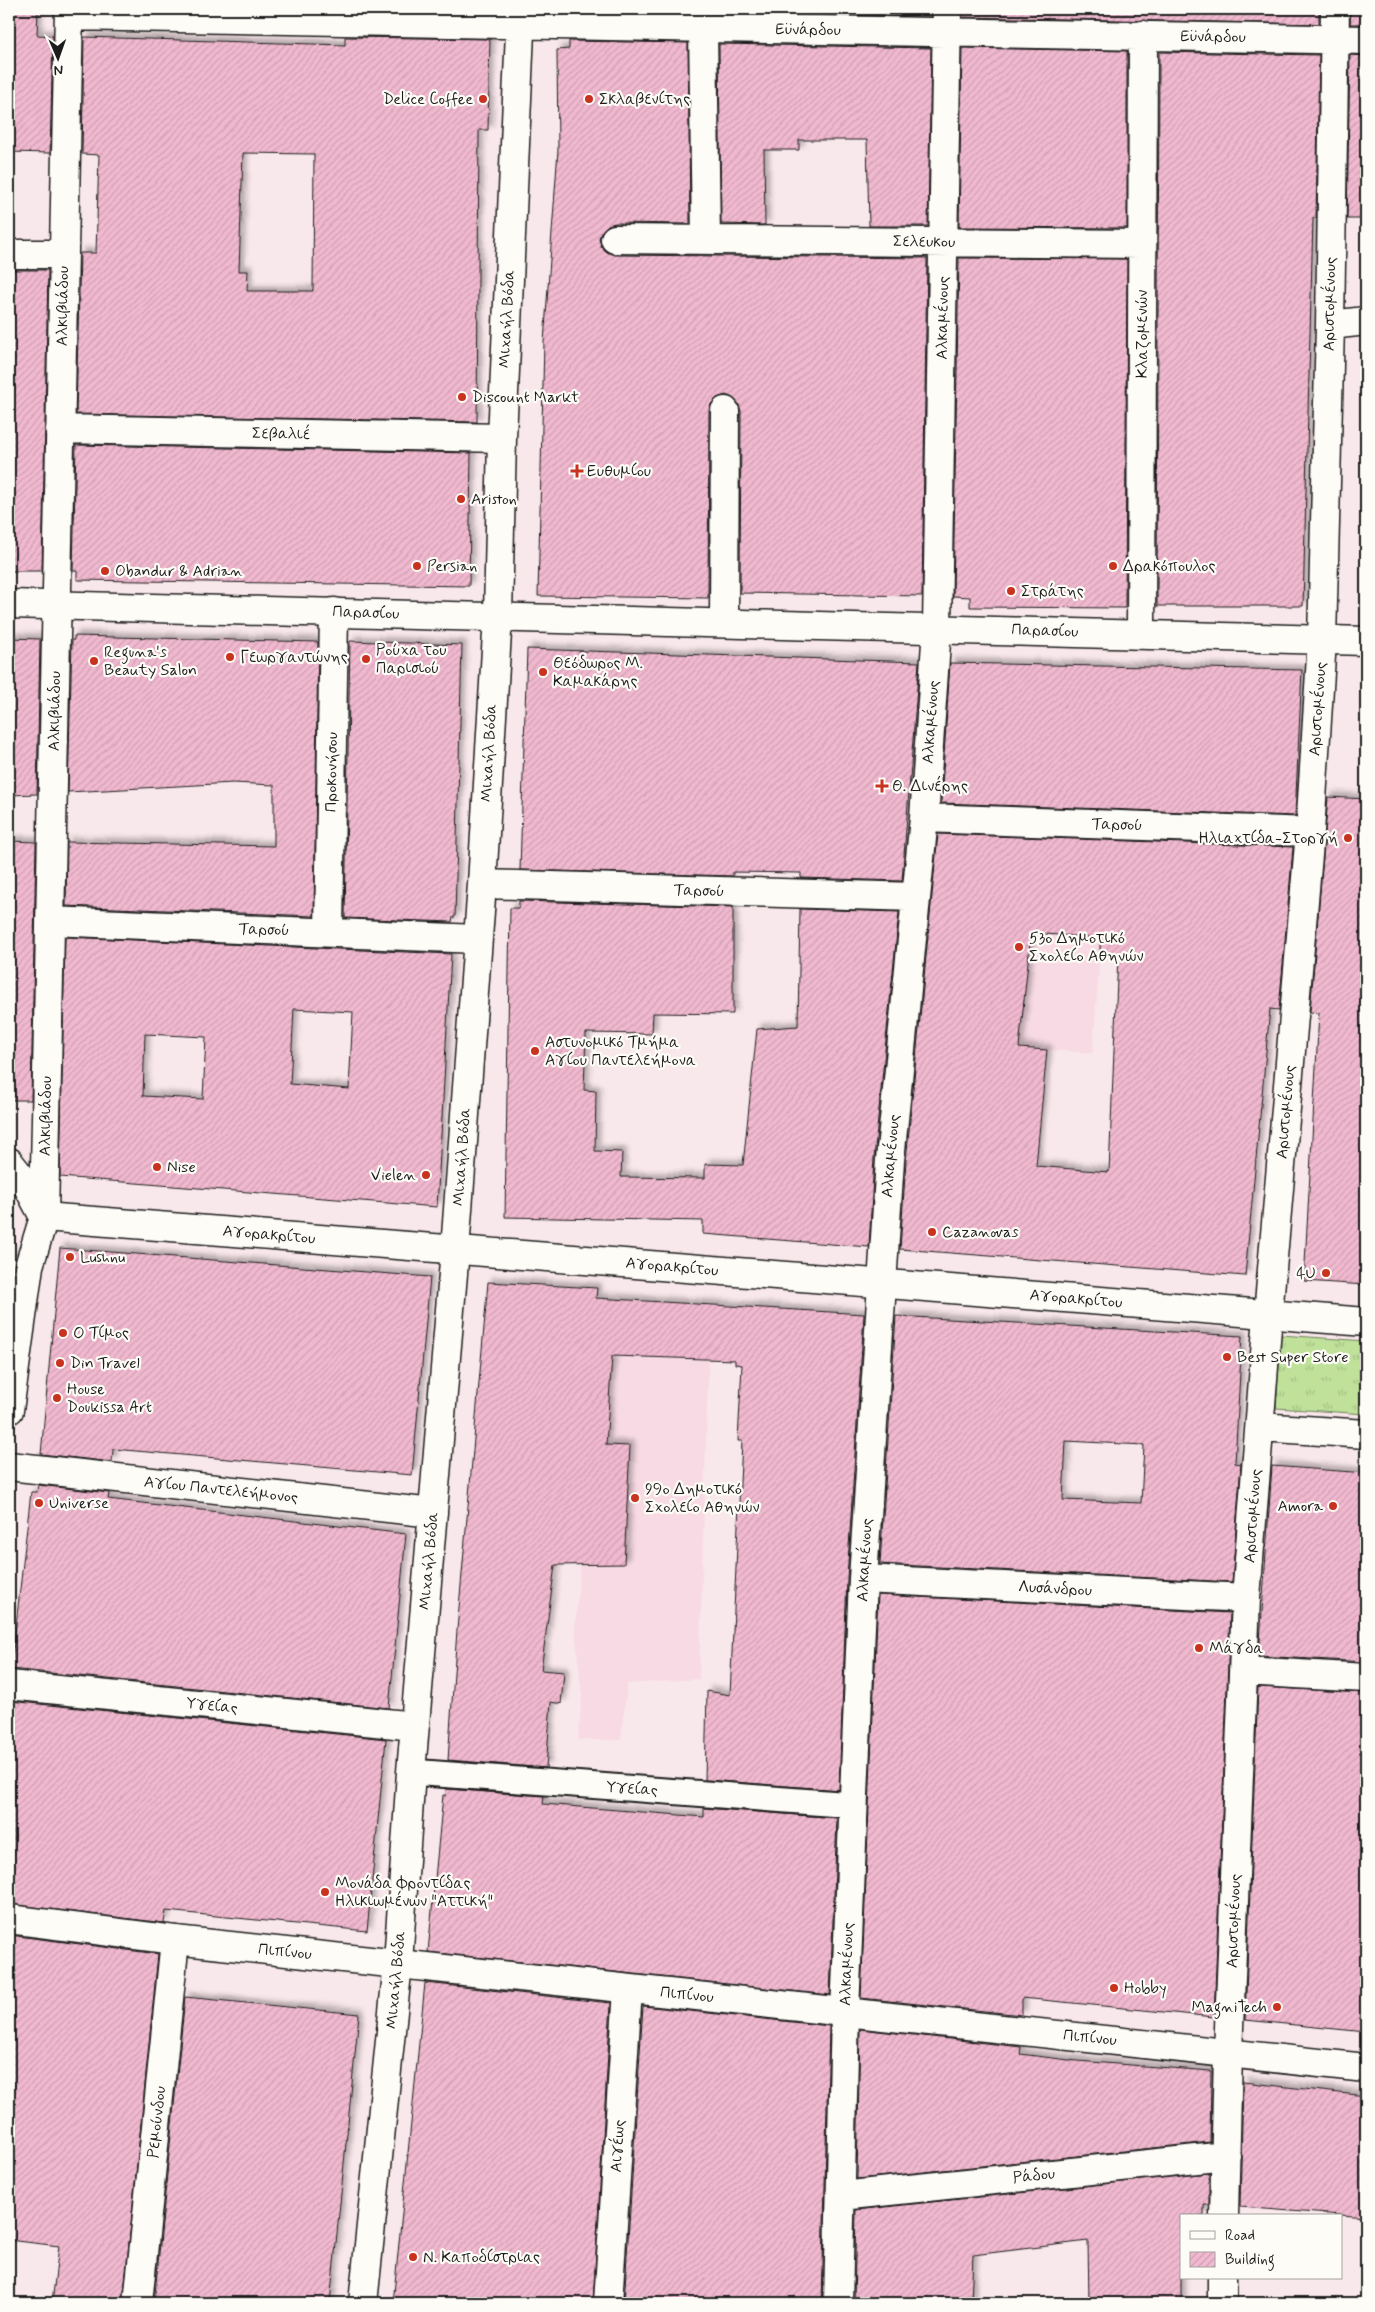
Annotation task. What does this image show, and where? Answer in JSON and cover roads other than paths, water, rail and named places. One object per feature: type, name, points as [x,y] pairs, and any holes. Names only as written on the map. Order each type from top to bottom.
[{"type":"street","name":"Αριστομένους","points":[[1224,2214],[1228,2053],[1246,1598],[1268,1314],[1310,832],[1322,640],[1330,325],[1334,9]]},
{"type":"street","name":"Εϋνάρδου","points":[[69,12],[520,16],[703,28],[947,20],[1143,35],[1366,40]]},
{"type":"street","name":"Αλκιβιάδου","points":[[9,1410],[29,1266],[44,1217],[69,12]]},
{"type":"street","name":"Μιχαήλ Βόδα","points":[[363,2303],[398,1964],[411,1772],[455,1250],[482,884],[498,616],[502,438],[520,16]]},
{"type":"street","name":"Αλκαμένους","points":[[838,2303],[845,2012],[863,1579],[890,1160],[924,818],[938,628],[947,20]]},
{"type":"street","points":[[703,28],[706,240]]},
{"type":"street","name":"Κλαζομενών","points":[[1141,633],[1143,35]]},
{"type":"street","name":"Σελευκου","points":[[615,239],[1142,244]]},
{"type":"street","points":[[9,254],[64,254]]},
{"type":"street","points":[[1330,325],[1366,321]]},
{"type":"street","points":[[724,622],[725,411]]},
{"type":"street","name":"Σεβαλιέ","points":[[60,429],[502,438]]},
{"type":"street","name":"Παρασίου","points":[[9,604],[1141,633],[1366,641]]},
{"type":"street","name":"Προκονήσου","points":[[329,932],[334,612]]},
{"type":"street","name":"Ταρσού","points":[[924,818],[1310,832]]},
{"type":"street","name":"Ταρσού","points":[[482,884],[916,897]]},
{"type":"street","name":"Ταρσού","points":[[50,921],[477,939]]},
{"type":"street","points":[[9,1162],[27,1185],[44,1217]]},
{"type":"street","name":"Αγορακρίτου","points":[[44,1217],[1366,1322]]},
{"type":"street","points":[[1260,1427],[1366,1434]]},
{"type":"street","name":"Αγίου Παντελεήμονος","points":[[9,1466],[433,1513]]},
{"type":"street","name":"Λυσάνδρου","points":[[863,1579],[1246,1598]]},
{"type":"street","points":[[1244,1671],[1366,1678]]},
{"type":"street","name":"Υγείας","points":[[9,1685],[415,1726]]},
{"type":"street","name":"Υγείας","points":[[411,1772],[853,1805]]},
{"type":"street","name":"Πιπίνου","points":[[9,1920],[175,1940],[1366,2068]]},
{"type":"street","name":"Ρεμούνδου","points":[[138,2303],[175,1940]]},
{"type":"street","name":"Αιγέως","points":[[608,2303],[628,1989]]},
{"type":"street","name":"Ράδου","points":[[841,2196],[1226,2156]]},
{"type":"street","points":[[1222,2280],[1222,2303]]},
{"type":"place","name":"Delice Coffee","points":[[483,99]]},
{"type":"place","name":"Σκλαβενίτης","points":[[589,99]]},
{"type":"place","name":"Discount Markt","points":[[462,397]]},
{"type":"place","name":"Ευθυμίου","points":[[577,471]]},
{"type":"place","name":"Ariston","points":[[461,499]]},
{"type":"place","name":"Persian","points":[[417,566]]},
{"type":"place","name":"Δρακόπουλος","points":[[1113,566]]},
{"type":"place","name":"Obandur & Adrian","points":[[105,571]]},
{"type":"place","name":"Στράτης","points":[[1011,591]]},
{"type":"place","name":"Γεωργαντώνης","points":[[230,657]]},
{"type":"place","name":"Ρούχα του Παρισιού","points":[[366,659]]},
{"type":"place","name":"Reguna's Beauty Salon","points":[[94,661]]},
{"type":"place","name":"Θεόδωρος Μ. Καμακάρης","points":[[543,672]]},
{"type":"place","name":"Θ. Δινέρης","points":[[882,786]]},
{"type":"place","name":"Ηλιαχτίδα-Στοργή","points":[[1348,838]]},
{"type":"place","name":"53ο Δημοτικό Σχολείο Αθηνών","points":[[1019,947]]},
{"type":"place","name":"Αστυνομικό Τμήμα Αγίου Παντελεήμονα","points":[[535,1051]]},
{"type":"place","name":"Nise","points":[[157,1167]]},
{"type":"place","name":"Vielen","points":[[426,1175]]},
{"type":"place","name":"Cazanovas","points":[[932,1232]]},
{"type":"place","name":"Lushnu","points":[[70,1257]]},
{"type":"place","name":"4U","points":[[1326,1273]]},
{"type":"place","name":"Ο Τίμος","points":[[63,1333]]},
{"type":"place","name":"Best Super Store","points":[[1227,1357]]},
{"type":"place","name":"Din Travel","points":[[60,1363]]},
{"type":"place","name":"House Doukissa Art","points":[[57,1398]]},
{"type":"place","name":"99ο Δημοτικό Σχολείο Αθηνών","points":[[635,1498]]},
{"type":"place","name":"Universe","points":[[39,1503]]},
{"type":"place","name":"Amora","points":[[1333,1506]]},
{"type":"place","name":"Μάγδα","points":[[1199,1648]]},
{"type":"place","name":"Μονάδα Φροντίδας Ηλικιωμένων \"Αττική\"","points":[[325,1892]]},
{"type":"place","name":"Hobby","points":[[1114,1988]]},
{"type":"place","name":"MagniTech","points":[[1277,2007]]},
{"type":"place","name":"Ν. Καποδίστριας","points":[[413,2257]]}]
